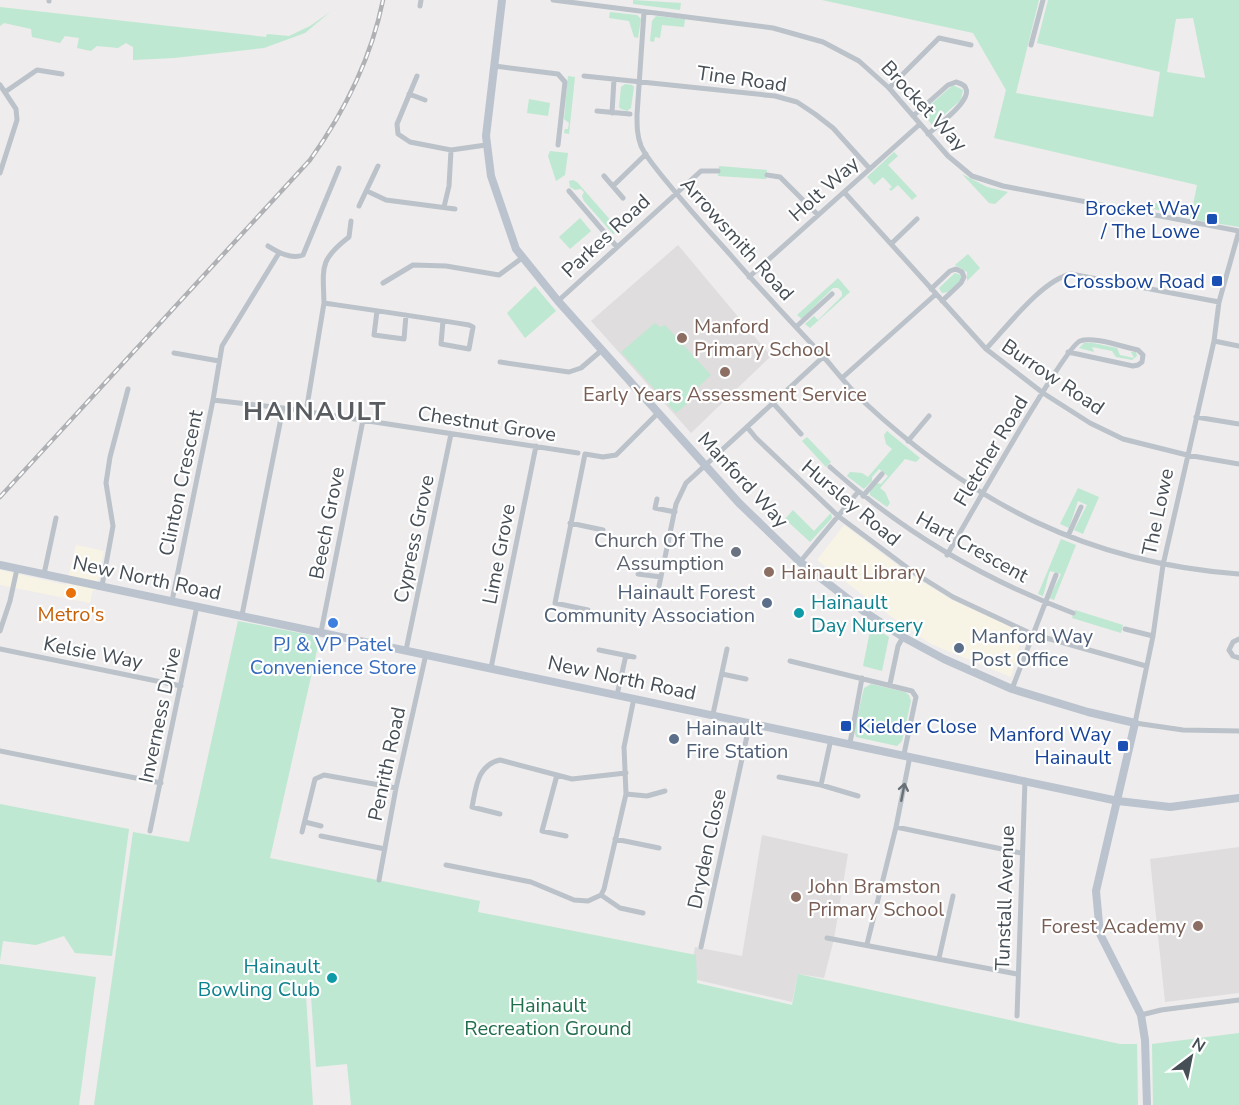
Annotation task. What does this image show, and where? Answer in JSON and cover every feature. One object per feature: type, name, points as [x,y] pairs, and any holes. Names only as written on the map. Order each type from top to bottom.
[{"type":"street","name":"Manford Way","points":[[502,0],[486,145],[491,176],[516,249],[558,301],[739,503],[800,562],[865,612],[903,637],[944,659],[1012,688],[1088,712],[1135,723],[1183,730],[1239,731]]},
{"type":"street","name":"Brocket Way","points":[[554,0],[773,28],[823,42],[860,61],[889,88],[948,156],[972,176],[1003,186],[1239,231]]},
{"type":"street","points":[[1031,45],[1043,0]]},
{"type":"street","name":"Arrowsmith Road","points":[[644,12],[637,130],[642,148],[675,193],[863,401],[908,441],[982,494],[1023,517],[1120,555],[1163,565],[1239,574]]},
{"type":"street","points":[[889,88],[939,38],[971,45]]},
{"type":"street","points":[[495,66],[558,74],[565,82],[558,145]]},
{"type":"street","points":[[5,92],[37,70],[63,74]]},
{"type":"street","points":[[417,76],[397,124],[398,134],[410,142],[451,150],[486,145]]},
{"type":"street","name":"Tine Road","points":[[584,76],[775,96],[797,102],[833,128],[870,169]]},
{"type":"street","points":[[612,112],[614,79]]},
{"type":"street","points":[[913,116],[952,83],[965,86],[967,95],[965,99],[928,134]]},
{"type":"street","points":[[0,85],[16,109],[17,120],[0,173]]},
{"type":"street","points":[[409,94],[425,100]]},
{"type":"street","points":[[597,111],[630,114]]},
{"type":"street","name":"Holt Way","points":[[749,277],[920,124]]},
{"type":"street","points":[[444,207],[449,186],[451,150]]},
{"type":"street","points":[[613,186],[646,154]]},
{"type":"street","points":[[358,206],[378,166]]},
{"type":"street","points":[[268,246],[297,257],[303,255],[339,168]]},
{"type":"street","name":"Parkes Road","points":[[558,301],[701,171],[718,171]]},
{"type":"street","points":[[766,175],[780,177],[818,215]]},
{"type":"street","points":[[604,176],[623,198]]},
{"type":"street","points":[[367,191],[386,200],[455,209]]},
{"type":"street","points":[[569,191],[617,247]]},
{"type":"street","points":[[575,197],[581,192]]},
{"type":"street","name":"Burrow Road","points":[[844,192],[986,349],[1043,393],[1090,423],[1123,439],[1187,455],[1239,464]]},
{"type":"street","points":[[891,244],[917,219]]},
{"type":"street","points":[[306,412],[324,303],[323,271],[331,251],[349,237],[351,221]]},
{"type":"street","name":"The Lowe","points":[[1147,1105],[1145,1040],[1141,1016],[1100,933],[1096,891],[1135,723],[1153,636],[1163,565],[1214,341],[1219,302],[1239,231]]},
{"type":"street","points":[[213,400],[222,346],[279,252]]},
{"type":"street","points":[[383,283],[413,265],[446,266],[499,275],[522,258]]},
{"type":"street","points":[[931,289],[950,272],[956,269],[962,272],[964,277],[961,283],[942,302]]},
{"type":"street","points":[[986,349],[1045,286],[1071,274],[1219,302]]},
{"type":"street","points":[[796,327],[832,294]]},
{"type":"street","points":[[842,378],[936,294]]},
{"type":"street","points":[[324,303],[469,324],[472,327],[470,349],[441,344],[443,321]]},
{"type":"street","points":[[377,311],[375,335],[404,339],[406,315]]},
{"type":"street","points":[[1092,340],[1138,350],[1143,355],[1142,362],[1133,366],[1068,352],[1080,341],[1092,340]]},
{"type":"street","points":[[1214,341],[1239,346]]},
{"type":"street","points":[[500,362],[569,372],[581,368],[602,350]]},
{"type":"street","name":"Fletcher Road","points":[[947,555],[1068,352]]},
{"type":"street","points":[[174,353],[219,361]]},
{"type":"street","points":[[658,591],[676,504],[686,483],[823,357]]},
{"type":"street","points":[[102,586],[113,526],[106,483],[110,457],[128,389]]},
{"type":"street","name":"Clinton Crescent","points":[[172,601],[213,400],[284,408]]},
{"type":"street","points":[[773,403],[801,434]]},
{"type":"street","points":[[242,615],[284,408]]},
{"type":"street","name":"Chestnut Grove","points":[[284,408],[578,453]]},
{"type":"street","points":[[588,610],[555,603],[585,454],[603,457],[616,455],[625,449],[658,413]]},
{"type":"street","points":[[908,441],[929,416]]},
{"type":"street","points":[[1196,417],[1237,422]]},
{"type":"street","name":"Beech Grove","points":[[321,632],[363,420]]},
{"type":"street","name":"Hursley Road","points":[[747,427],[838,516],[913,572],[953,597],[1032,633],[1146,666]]},
{"type":"street","name":"Cypress Grove","points":[[406,650],[451,434]]},
{"type":"street","name":"Lime Grove","points":[[491,668],[536,446]]},
{"type":"street","name":"Hart Crescent","points":[[830,467],[860,494],[947,555],[994,580],[1072,613]]},
{"type":"street","points":[[800,562],[838,516],[882,474]]},
{"type":"street","points":[[657,499],[655,508],[675,512]]},
{"type":"street","points":[[1068,536],[1081,507]]},
{"type":"street","points":[[44,574],[56,518]]},
{"type":"street","points":[[570,523],[603,530]]},
{"type":"street","name":"New North Road","points":[[0,565],[1118,801],[1170,807],[1239,798]]},
{"type":"street","points":[[0,631],[10,601],[17,568]]},
{"type":"street","points":[[638,574],[661,577]]},
{"type":"street","points":[[1012,688],[1056,575]]},
{"type":"street","name":"Inverness Drive","points":[[150,831],[198,606]]},
{"type":"street","points":[[1125,629],[1153,636]]},
{"type":"street","points":[[890,684],[898,645],[903,637]]},
{"type":"street","points":[[1239,639],[1233,642],[1229,650],[1233,656],[1239,658]]},
{"type":"street","name":"Kelsie Way","points":[[0,650],[181,686]]},
{"type":"street","points":[[599,650],[634,657]]},
{"type":"street","points":[[713,714],[727,650]]},
{"type":"street","name":"Penrith Road","points":[[379,880],[396,788],[426,654]]},
{"type":"street","points":[[617,695],[626,655]]},
{"type":"street","points":[[790,661],[890,684],[908,689],[915,694],[896,827],[867,944]]},
{"type":"street","points":[[722,674],[746,679]]},
{"type":"street","points":[[850,743],[862,678]]},
{"type":"street","points":[[446,866],[531,882],[574,900],[588,901],[600,895],[604,889],[626,794],[624,747],[634,698]]},
{"type":"street","name":"Dryden Close","points":[[701,947],[750,722]]},
{"type":"street","points":[[821,785],[831,739]]},
{"type":"street","points":[[0,751],[161,783]]},
{"type":"street","points":[[500,813],[472,807],[483,769],[493,762],[500,760],[572,779],[626,773]]},
{"type":"street","points":[[302,832],[315,779],[324,775],[396,788]]},
{"type":"street","points":[[557,775],[542,831],[566,836]]},
{"type":"street","points":[[779,777],[821,785],[858,796]]},
{"type":"street","name":"Tunstall Avenue","points":[[1017,1016],[1025,780]]},
{"type":"street","points":[[626,794],[647,796],[665,791]]},
{"type":"street","points":[[305,822],[321,826]]},
{"type":"street","points":[[896,827],[1022,853]]},
{"type":"street","points":[[321,836],[385,849]]},
{"type":"street","points":[[615,839],[659,848]]},
{"type":"street","points":[[600,895],[620,908],[643,913]]},
{"type":"street","points":[[939,958],[953,896]]},
{"type":"street","points":[[826,938],[1017,974]]},
{"type":"street","points":[[1141,1016],[1161,1010],[1239,1000]]},
{"type":"shaded area","name":"Manford Primary School","points":[[678,245],[771,356],[691,433],[591,321]]},
{"type":"shaded area","points":[[844,525],[905,571],[952,600],[1023,632],[1011,677],[931,644],[817,560]]},
{"type":"shaded area","points":[[76,545],[104,551],[96,590],[93,590],[90,603],[0,585],[0,570],[66,585]]},
{"type":"shaded area","name":"John Bramston Primary School","points":[[762,835],[848,854],[834,939],[824,978],[798,974],[792,1002],[689,978],[695,947],[742,956]]},
{"type":"shaded area","name":"Forest Academy","points":[[1239,847],[1239,993],[1165,1002],[1150,859]]},
{"type":"green space","points":[[633,0],[681,3],[680,10],[633,4]]},
{"type":"green space","points":[[822,0],[1039,0],[1016,93],[1153,117],[1160,72],[1037,43],[1048,0],[1239,0],[1239,227],[1190,219],[1190,217],[1153,209],[1155,203],[1192,210],[1197,185],[994,138],[1006,90],[973,33]],"holes":[[[1193,18],[1205,78],[1167,72],[1176,19]]]},
{"type":"green space","points":[[0,7],[266,37],[267,34],[289,36],[310,26],[330,12],[305,33],[264,48],[133,60],[133,47],[126,43],[118,48],[97,46],[91,51],[77,48],[79,38],[65,36],[60,43],[32,37],[31,29],[4,23],[0,26]]},
{"type":"green space","points":[[610,12],[637,15],[641,19],[638,38],[634,37],[629,21],[609,18]]},
{"type":"green space","points":[[656,16],[685,19],[684,27],[662,25],[660,38],[655,37],[654,42],[650,41],[652,21]]},
{"type":"green space","points":[[568,76],[575,77],[569,134],[564,133],[569,123],[564,119]]},
{"type":"green space","points":[[625,84],[634,87],[631,108],[627,111],[619,107],[621,87]]},
{"type":"green space","points":[[953,85],[963,90],[961,100],[932,125],[922,112]]},
{"type":"green space","points":[[529,99],[550,103],[548,116],[527,113]]},
{"type":"green space","points":[[550,151],[568,153],[565,175],[556,181],[548,156]]},
{"type":"green space","points":[[894,152],[898,156],[888,165],[917,196],[912,200],[898,185],[891,191],[889,189],[892,187],[883,177],[874,185],[867,177]]},
{"type":"green space","points":[[719,166],[767,170],[766,179],[718,176]]},
{"type":"green space","points":[[962,174],[987,187],[1008,192],[995,204],[989,203]]},
{"type":"green space","points":[[573,180],[620,231],[613,234],[584,201],[582,196],[584,192],[581,189],[575,190],[570,187],[569,181]]},
{"type":"green space","points":[[580,218],[591,231],[570,249],[559,237]]},
{"type":"green space","points":[[968,254],[980,268],[967,281],[967,272],[955,265]]},
{"type":"green space","points":[[955,273],[961,275],[961,280],[948,292],[942,293],[939,288]]},
{"type":"green space","points":[[838,278],[850,292],[810,328],[805,324],[814,316],[818,320],[842,296],[838,288],[833,288],[802,319],[797,315]]},
{"type":"green space","points":[[535,286],[556,311],[525,338],[507,313]]},
{"type":"green space","points":[[655,323],[660,327],[665,325],[711,375],[689,393],[688,403],[676,413],[621,352]]},
{"type":"green space","points":[[1084,343],[1117,348],[1120,355],[1134,358],[1131,352],[1136,352],[1137,356],[1132,360],[1116,357],[1112,351],[1092,347],[1094,352],[1079,348]]},
{"type":"green space","points":[[887,431],[920,458],[916,462],[905,459],[880,488],[885,492],[890,503],[887,507],[870,495],[876,483],[881,484],[888,476],[879,469],[864,489],[847,476],[850,472],[862,473],[868,477],[892,449],[886,444],[884,435]]},
{"type":"green space","points":[[807,437],[831,462],[826,467],[802,441]]},
{"type":"green space","points":[[1078,488],[1099,497],[1083,534],[1074,530],[1087,505],[1078,501],[1069,528],[1060,524]]},
{"type":"green space","points":[[793,510],[814,531],[831,513],[832,518],[810,542],[785,519]]},
{"type":"green space","points":[[1061,539],[1076,545],[1054,600],[1049,598],[1061,574],[1050,571],[1043,596],[1038,594]]},
{"type":"green space","points":[[1075,610],[1123,625],[1121,633],[1072,618]]},
{"type":"green space","name":"Hainault Recreation Ground","points":[[238,621],[320,637],[270,858],[480,901],[478,912],[696,955],[697,983],[792,1005],[798,974],[1120,1044],[1137,1044],[1138,1105],[351,1105],[347,1064],[316,1067],[311,997],[306,996],[313,1105],[94,1105],[133,832],[189,842]]},
{"type":"green space","points":[[871,626],[889,637],[882,671],[863,666]]},
{"type":"green space","points":[[871,684],[909,695],[911,701],[902,741],[897,746],[856,737],[854,731],[864,688]]},
{"type":"green space","points":[[0,804],[129,829],[112,956],[75,953],[64,936],[36,945],[3,941],[0,961]]},
{"type":"green space","points":[[0,964],[96,977],[79,1105],[0,1105]]},
{"type":"green space","points":[[1239,1033],[1239,1105],[1153,1105],[1152,1044]]},
{"type":"railway","points":[[0,497],[310,160],[334,123],[355,84],[364,64],[383,0]]},
{"type":"place","name":"Brocket Way / The Lowe","points":[[1212,219]]},
{"type":"place","name":"Crossbow Road","points":[[1217,281]]},
{"type":"place","name":"Manford Primary School","points":[[682,338]]},
{"type":"place","name":"Early Years Assessment Service","points":[[725,372]]},
{"type":"place","name":"Church Of The Assumption","points":[[736,552]]},
{"type":"place","name":"Hainault Library","points":[[769,572]]},
{"type":"place","name":"Metro's","points":[[71,593]]},
{"type":"place","name":"Hainault Forest Community Association","points":[[767,603]]},
{"type":"place","name":"Hainault Day Nursery","points":[[799,613]]},
{"type":"place","name":"PJ & VP Patel Convenience Store","points":[[333,623]]},
{"type":"place","name":"Manford Way Post Office","points":[[959,648]]},
{"type":"place","name":"Kielder Close","points":[[846,726]]},
{"type":"place","name":"Hainault Fire Station","points":[[674,739]]},
{"type":"place","name":"Manford Way Hainault","points":[[1123,746]]},
{"type":"place","name":"John Bramston Primary School","points":[[796,897]]},
{"type":"place","name":"Forest Academy","points":[[1198,926]]},
{"type":"place","name":"Hainault Bowling Club","points":[[332,978]]},
{"type":"district","name":"HAINAULT","points":[[315,411]]}]
